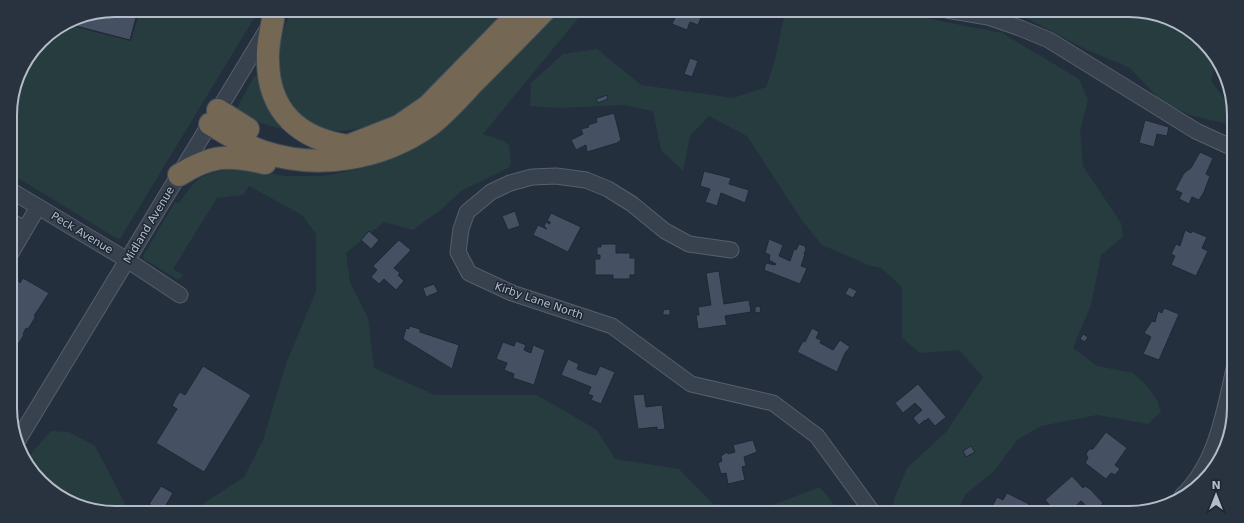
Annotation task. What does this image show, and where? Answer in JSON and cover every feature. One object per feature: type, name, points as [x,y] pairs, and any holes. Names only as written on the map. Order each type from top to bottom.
[{"type":"highway","points":[[275,17],[268,45],[268,63],[274,94],[281,109],[291,121],[313,138],[331,144],[347,152],[365,155],[400,143],[430,125],[538,17]]},
{"type":"highway","points":[[179,175],[192,167],[217,158],[239,157],[272,164],[308,167],[347,152],[398,126],[428,106],[515,17]]},
{"type":"highway","points":[[214,117],[245,144],[278,156],[310,161],[347,152]]},
{"type":"street","name":"Midland Avenue","points":[[21,436],[275,17]]},
{"type":"street","points":[[988,17],[1050,40],[1196,131],[1227,145]]},
{"type":"street","name":"Kirby Lane North","points":[[731,250],[689,244],[665,231],[632,204],[608,189],[586,180],[556,176],[532,177],[510,183],[491,192],[467,212],[461,229],[458,252],[468,273],[512,293],[612,326],[691,384],[773,403],[817,436],[868,506]]},
{"type":"street","name":"Peck Avenue","points":[[17,194],[127,260],[180,295]]},
{"type":"street","name":"Peck Avenue","points":[[17,243],[38,207]]},
{"type":"street","points":[[17,225],[25,229]]},
{"type":"street","points":[[1198,477],[1210,456],[1227,394]]},
{"type":"green space","points":[[138,17],[255,17],[120,239],[17,177],[17,108],[20,89],[24,77],[33,60],[50,41],[60,33],[73,26],[131,41]]},
{"type":"green space","points":[[289,17],[500,17],[450,71],[418,100],[401,112],[384,121],[370,126],[344,131],[322,129],[316,126],[296,112],[281,94],[276,67],[278,48]]},
{"type":"green space","points":[[549,17],[579,17],[483,134],[504,141],[509,145],[511,163],[508,168],[461,191],[443,208],[413,230],[384,222],[346,253],[350,282],[368,318],[374,368],[435,395],[537,395],[597,430],[615,459],[679,469],[713,504],[739,506],[200,506],[244,477],[263,440],[286,364],[316,291],[316,234],[302,215],[249,186],[243,195],[217,198],[173,269],[183,275],[181,278],[177,279],[144,259],[143,256],[175,202],[179,203],[189,188],[199,179],[211,173],[228,169],[230,166],[286,176],[323,176],[360,169],[397,157],[438,130]]},
{"type":"green space","points":[[784,17],[920,17],[1002,33],[1079,79],[1088,100],[1080,131],[1083,166],[1121,223],[1123,237],[1101,255],[1091,305],[1073,348],[1097,366],[1133,373],[1146,385],[1157,400],[1161,412],[1148,424],[1097,415],[1041,426],[1017,440],[995,470],[965,495],[960,506],[894,506],[893,502],[907,468],[946,432],[983,377],[959,350],[920,353],[902,338],[902,287],[881,268],[871,266],[822,245],[801,219],[747,136],[709,116],[690,136],[683,171],[661,150],[653,111],[624,105],[560,108],[530,106],[531,83],[563,54],[597,49],[641,85],[733,98],[766,87],[774,64]]},
{"type":"green space","points":[[1022,17],[1136,17],[1167,24],[1189,37],[1207,55],[1214,66],[1215,68],[1211,81],[1226,100],[1227,124],[1190,115],[1160,100],[1130,68],[1085,49],[1029,19]]},
{"type":"green space","points":[[259,75],[288,131],[261,123],[236,110],[254,76]]},
{"type":"green space","points":[[51,431],[69,432],[95,446],[126,506],[108,506],[89,503],[66,493],[55,486],[37,468],[30,457]]},
{"type":"green space","points":[[820,487],[835,506],[770,506]]},
{"type":"building","points":[[136,17],[130,40],[74,26],[102,18]]},
{"type":"building","points":[[676,17],[701,17],[698,25],[690,22],[687,30],[672,24]]},
{"type":"building","points":[[690,58],[698,61],[692,77],[684,74]]},
{"type":"building","points":[[607,95],[608,99],[598,103],[596,99]]},
{"type":"building","points":[[614,113],[621,140],[617,143],[587,152],[586,145],[576,150],[571,140],[583,134],[581,129],[589,127],[588,125],[597,122],[596,118]]},
{"type":"building","points":[[1145,120],[1169,127],[1167,136],[1157,134],[1154,147],[1139,143]]},
{"type":"building","points":[[1200,152],[1213,158],[1206,174],[1210,176],[1204,192],[1199,200],[1192,197],[1189,204],[1179,199],[1182,193],[1175,190],[1184,173],[1191,168]]},
{"type":"building","points":[[704,171],[731,178],[729,184],[749,190],[745,203],[721,193],[717,206],[705,202],[710,189],[700,186]]},
{"type":"building","points":[[515,211],[520,226],[508,230],[502,216]]},
{"type":"building","points":[[551,213],[581,227],[568,252],[533,235],[538,225],[547,229],[544,226],[546,222],[550,224],[550,222],[547,221]]},
{"type":"building","points":[[1185,230],[1207,237],[1202,248],[1208,251],[1196,276],[1171,265],[1175,256],[1171,254],[1176,244],[1180,246]]},
{"type":"building","points":[[369,231],[379,240],[371,249],[361,240]]},
{"type":"building","points":[[769,239],[783,245],[779,256],[790,261],[794,249],[796,250],[799,244],[805,246],[805,254],[801,266],[807,268],[800,284],[764,270],[766,263],[776,264],[769,260],[770,255],[765,253]]},
{"type":"building","points":[[399,240],[411,250],[394,268],[400,273],[398,275],[404,281],[396,290],[384,279],[379,284],[371,277],[377,270],[373,266]]},
{"type":"building","points":[[601,244],[616,244],[616,253],[630,253],[630,258],[635,258],[635,275],[630,275],[630,279],[613,279],[613,275],[595,275],[595,259],[600,259],[600,255],[597,255],[597,247],[601,247]]},
{"type":"building","points":[[719,271],[724,304],[749,300],[751,312],[725,316],[727,325],[698,329],[696,315],[699,315],[698,307],[711,305],[706,273]]},
{"type":"building","points":[[23,278],[49,293],[34,316],[36,316],[28,329],[26,328],[23,334],[24,335],[17,346],[17,282],[18,281],[20,283]]},
{"type":"building","points":[[434,284],[438,292],[426,297],[423,288]]},
{"type":"building","points":[[849,287],[857,291],[853,298],[845,294]]},
{"type":"building","points":[[760,306],[761,312],[755,313],[755,307]]},
{"type":"building","points":[[1164,308],[1179,314],[1159,360],[1143,354],[1151,337],[1144,333],[1152,321],[1155,322],[1158,311],[1162,313]]},
{"type":"building","points":[[670,309],[670,315],[663,315],[663,310]]},
{"type":"building","points":[[409,326],[420,329],[420,332],[459,345],[452,369],[403,339],[406,328],[409,329]]},
{"type":"building","points":[[812,328],[819,332],[816,338],[821,340],[820,343],[833,350],[840,340],[850,347],[845,353],[837,372],[797,352],[803,341],[805,342]]},
{"type":"building","points":[[1083,334],[1088,337],[1085,342],[1080,339]]},
{"type":"building","points":[[516,341],[526,345],[524,350],[531,353],[533,345],[545,350],[534,385],[513,378],[514,374],[504,370],[507,363],[496,359],[503,342],[514,346]]},
{"type":"building","points":[[568,359],[579,364],[577,369],[588,373],[596,375],[600,366],[615,372],[601,404],[591,400],[593,396],[588,394],[591,387],[561,375]]},
{"type":"building","points":[[203,366],[251,395],[204,472],[156,443],[177,409],[172,406],[177,396],[180,392],[185,395]]},
{"type":"building","points":[[918,384],[946,417],[935,426],[928,418],[919,425],[913,418],[922,410],[915,403],[903,413],[895,403]]},
{"type":"building","points":[[644,394],[646,407],[662,405],[665,429],[657,430],[657,427],[638,429],[633,395]]},
{"type":"building","points":[[1106,432],[1127,448],[1115,465],[1120,469],[1115,475],[1111,473],[1106,479],[1085,463],[1088,458],[1086,454],[1089,449],[1093,449]]},
{"type":"building","points":[[753,440],[757,452],[744,457],[746,466],[742,467],[745,480],[728,484],[726,473],[721,474],[718,463],[722,461],[721,456],[727,452],[728,454],[735,452],[733,445]]},
{"type":"building","points":[[971,446],[975,452],[966,457],[963,451]]},
{"type":"building","points":[[1072,476],[1083,488],[1085,486],[1090,489],[1103,503],[1100,506],[1086,506],[1081,501],[1076,506],[1051,506],[1045,500]]},
{"type":"building","points":[[161,486],[173,493],[165,506],[152,506],[149,504]]},
{"type":"building","points":[[1007,493],[1029,504],[1028,506],[992,506],[997,497],[1003,500]]}]
